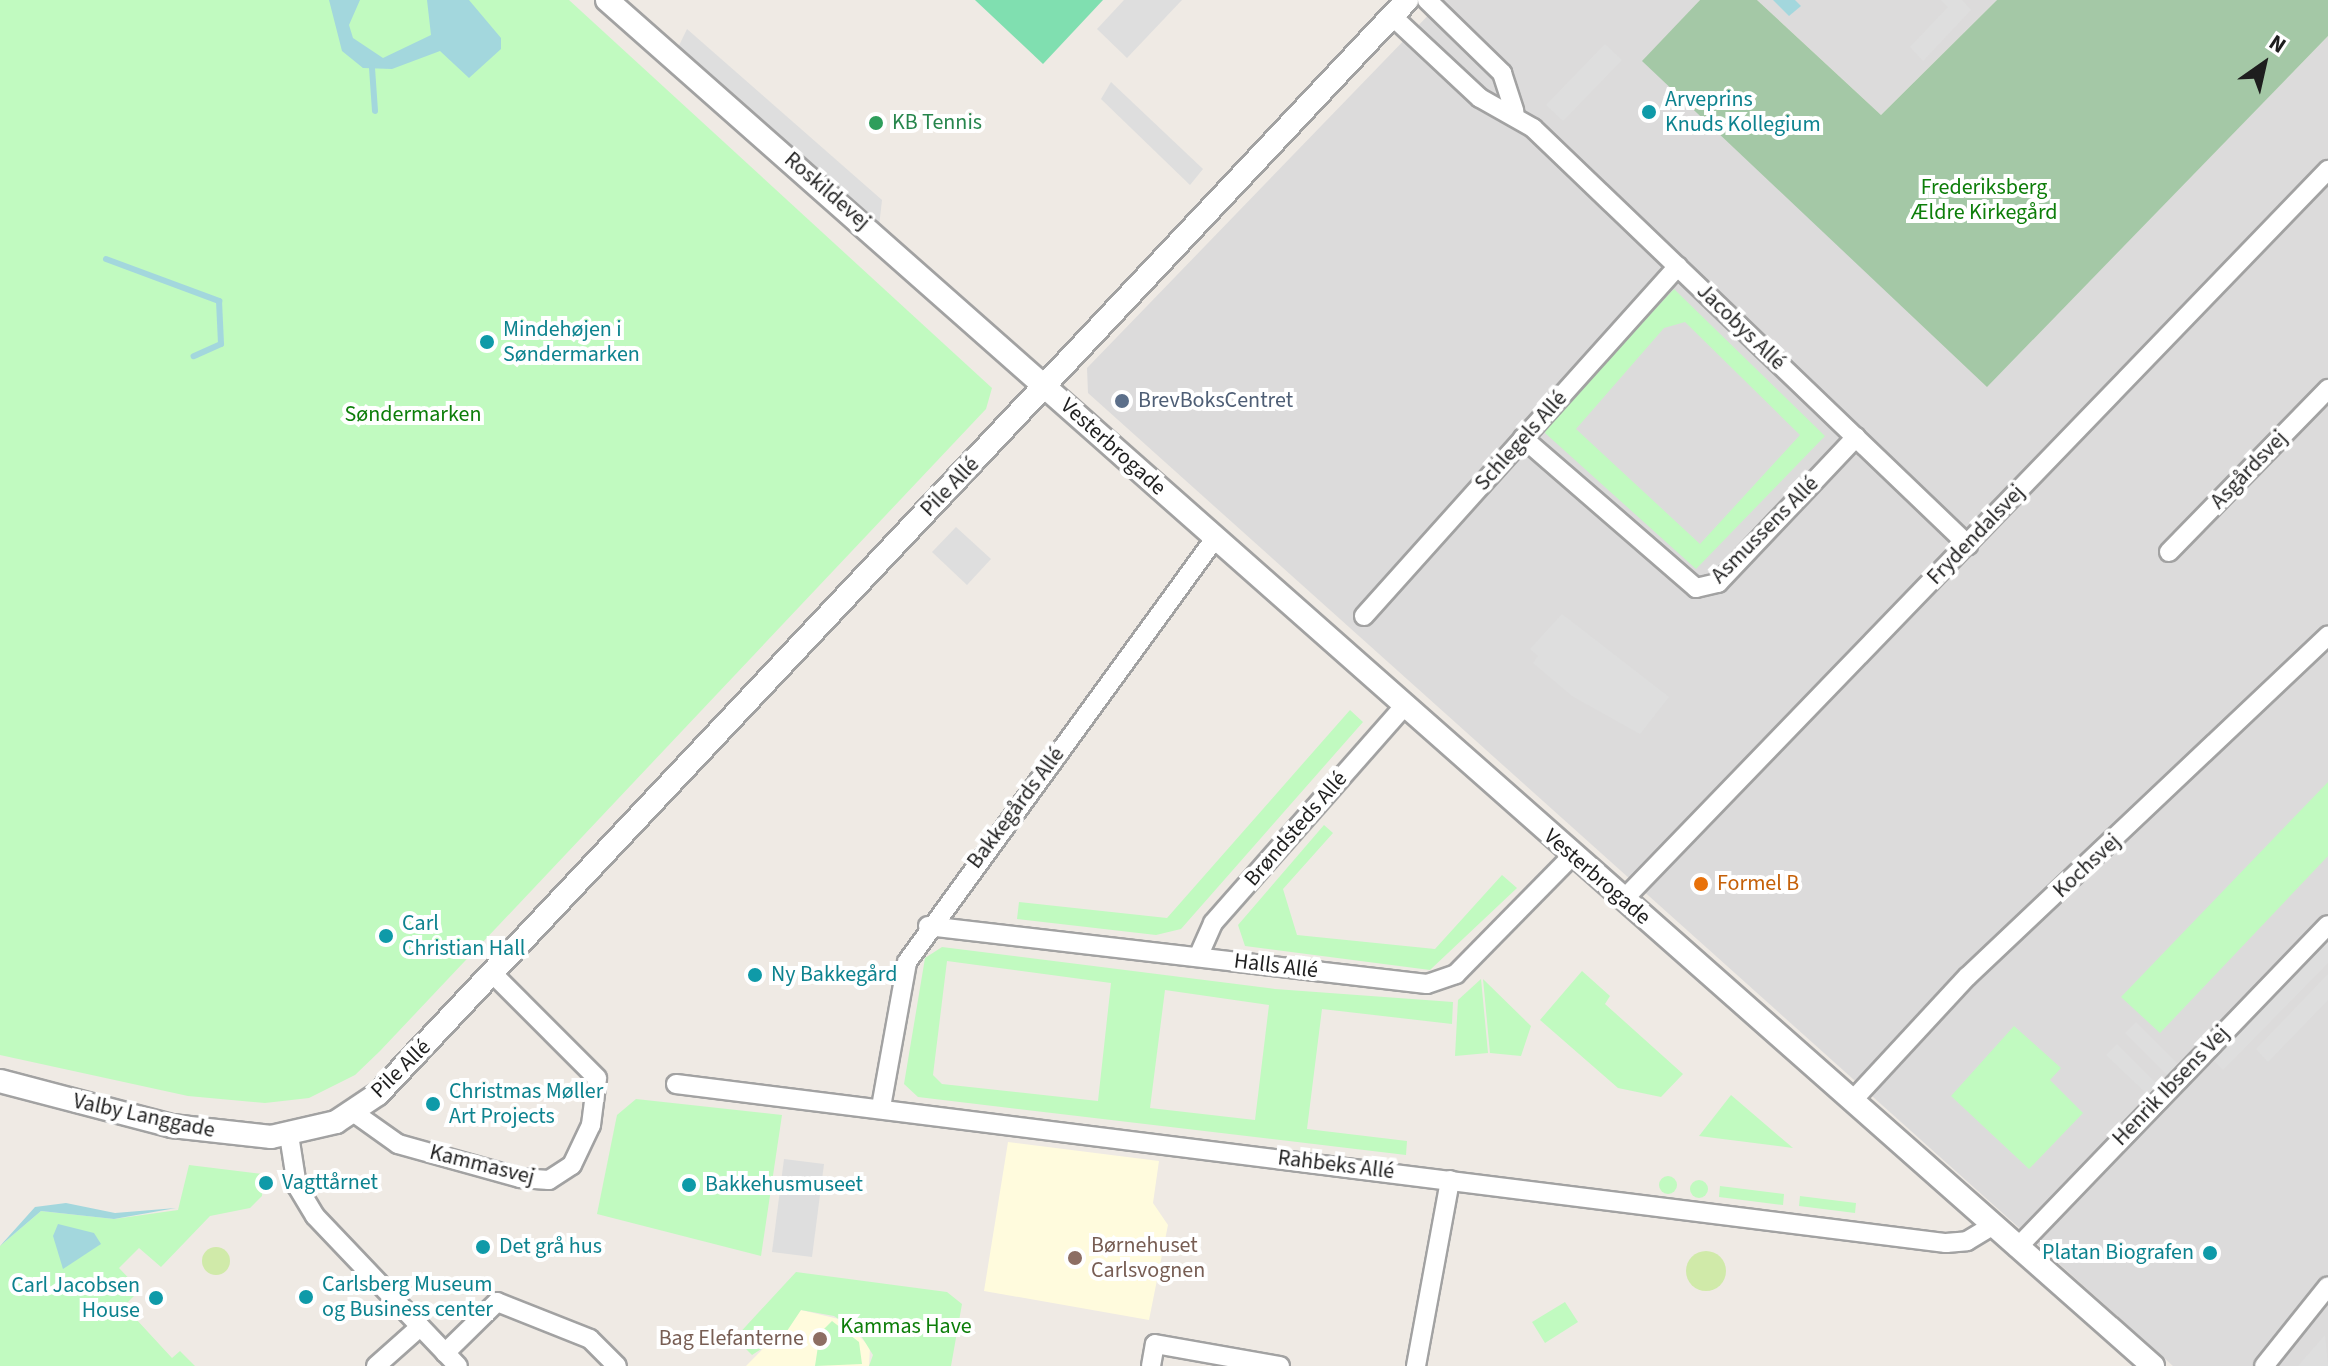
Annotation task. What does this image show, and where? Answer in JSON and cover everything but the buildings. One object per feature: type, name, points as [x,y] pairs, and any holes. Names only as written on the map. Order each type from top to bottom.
[{"type":"street","name":"Roskildevej","points":[[607,0],[1044,385]]},
{"type":"street","name":"Jacobys Allé","points":[[1427,0],[1502,73],[1514,111]]},
{"type":"street","name":"Pile Allé","points":[[289,1135],[353,1112],[493,974],[1399,8]]},
{"type":"street","name":"Jacobys Allé","points":[[1399,8],[1480,98],[1514,111],[1968,545]]},
{"type":"street","name":"Frydendalsvej","points":[[1623,900],[2328,170]]},
{"type":"street","name":"Schlegels Allé","points":[[1364,616],[1678,266]]},
{"type":"street","name":"Vesterbrogade","points":[[1044,385],[2153,1366]]},
{"type":"street","name":"Asgårdsvej","points":[[2169,552],[2328,389]]},
{"type":"street","name":"Asmussens Allé","points":[[1523,438],[1696,588],[1718,583],[1856,437]]},
{"type":"street","name":"Bakkegårds Allé","points":[[881,1107],[907,962],[928,926],[1216,537]]},
{"type":"street","name":"Kochsvej","points":[[1852,1101],[1967,977],[2328,636]]},
{"type":"street","name":"Brøndsteds Allé","points":[[1198,957],[1213,923],[1404,706]]},
{"type":"street","name":"Halls Allé","points":[[928,926],[1442,982],[1573,855]]},
{"type":"street","name":"Henrik Ibsens Vej","points":[[2017,1248],[2328,925]]},
{"type":"street","name":"Kammasvej","points":[[353,1112],[398,1144],[549,1180],[572,1165],[586,1142],[597,1078],[493,974]]},
{"type":"street","name":"Valby Langgade","points":[[0,1081],[172,1126],[289,1135]]},
{"type":"street","name":"Rahbeks Allé","points":[[676,1084],[881,1107],[1946,1243],[1967,1241],[1992,1226]]},
{"type":"street","points":[[289,1135],[304,1201],[452,1360],[497,1302],[590,1339],[617,1366]]},
{"type":"street","points":[[1416,1366],[1450,1180]]},
{"type":"street","points":[[2264,1366],[2328,1286]]},
{"type":"street","points":[[376,1366],[420,1327]]},
{"type":"street","points":[[1151,1366],[1155,1344],[1280,1366]]},
{"type":"shaded area","points":[[1124,0],[1182,0],[1127,58],[1097,29]]},
{"type":"shaded area","points":[[1443,0],[1700,0],[1643,61],[1987,386],[2328,36],[2328,1366],[2173,1366],[1088,393],[1087,368]]},
{"type":"shaded area","points":[[1757,0],[1997,0],[1881,115]]},
{"type":"shaded area","points":[[1941,0],[1962,0],[1971,10],[1923,61],[1910,47],[1948,7]]},
{"type":"shaded area","points":[[687,29],[882,200],[878,235],[673,58]]},
{"type":"shaded area","points":[[1605,44],[1622,60],[1563,121],[1546,105]]},
{"type":"shaded area","points":[[1111,82],[1203,169],[1190,185],[1101,99]]},
{"type":"shaded area","points":[[956,527],[991,559],[967,585],[932,552]]},
{"type":"shaded area","points":[[1562,614],[1669,697],[1640,734],[1572,696],[1533,663],[1538,656],[1530,649]]},
{"type":"shaded area","points":[[2328,938],[2328,963],[2223,1070],[2211,1058]]},
{"type":"shaded area","points":[[2328,974],[2328,1000],[2268,1062],[2256,1049]]},
{"type":"shaded area","points":[[2136,1022],[2180,1066],[2169,1077],[2125,1033]]},
{"type":"shaded area","points":[[2117,1044],[2160,1087],[2150,1097],[2106,1055]]},
{"type":"shaded area","name":"Børnehuset Carlsvognen","points":[[1008,1142],[1159,1161],[1153,1203],[1168,1225],[1149,1320],[984,1291]]},
{"type":"shaded area","points":[[784,1159],[824,1164],[812,1257],[772,1252]]},
{"type":"shaded area","name":"Bag Elefanterne","points":[[801,1310],[843,1320],[870,1347],[869,1366],[746,1366]]},
{"type":"shaded area","points":[[2325,1335],[2328,1366],[2298,1366]]},
{"type":"green space","name":"Søndermarken","points":[[0,0],[569,0],[992,388],[986,409],[380,1051],[355,1075],[309,1098],[265,1103],[188,1096],[0,1055]]},
{"type":"green space","points":[[975,0],[1103,0],[1043,64]]},
{"type":"green space","name":"Frederiksberg Ældre Kirkegård","points":[[1700,0],[1757,0],[1881,115],[1997,0],[2328,0],[2328,36],[1987,387],[1642,61]]},
{"type":"green space","points":[[1674,289],[1825,436],[1696,569],[1545,433],[1548,422]],"holes":[[[1685,322],[1800,435],[1700,544],[1576,429],[1664,328]]]},
{"type":"green space","points":[[1350,710],[1363,722],[1181,929],[1156,935],[1017,919],[1019,902],[1167,918]]},
{"type":"green space","points":[[2328,782],[2328,856],[2160,1033],[2121,997]]},
{"type":"green space","points":[[1324,825],[1333,833],[1283,889],[1297,935],[1435,949],[1502,875],[1517,888],[1430,970],[1245,946],[1238,925]]},
{"type":"green space","points":[[942,947],[1275,989],[1453,1002],[1452,1024],[1322,1009],[1307,1129],[1407,1141],[1406,1155],[918,1097],[904,1084],[925,958]],"holes":[[[947,961],[1111,983],[1098,1101],[942,1084],[933,1075]],[[1165,990],[1269,1005],[1255,1120],[1150,1108]]]},
{"type":"green space","points":[[1582,971],[1610,996],[1605,1004],[1683,1074],[1661,1097],[1618,1088],[1540,1020]]},
{"type":"green space","points":[[1481,979],[1488,1053],[1455,1056],[1458,1000]]},
{"type":"green space","points":[[1483,979],[1531,1026],[1521,1056],[1490,1053]]},
{"type":"green space","points":[[2014,1026],[2061,1068],[2050,1080],[2083,1113],[2029,1169],[1951,1096]]},
{"type":"green space","points":[[1731,1095],[1793,1148],[1699,1136]]},
{"type":"green space","points":[[636,1099],[782,1115],[761,1256],[597,1214],[617,1115]]},
{"type":"green space","points":[[189,1165],[263,1174],[262,1196],[250,1208],[210,1216],[161,1267],[139,1248],[119,1268],[140,1290],[124,1306],[172,1358],[180,1351],[195,1366],[0,1366],[0,1246],[41,1211],[114,1219],[178,1210]]},
{"type":"green space","points":[[1668,1176],[1677,1185],[1668,1194],[1659,1185]]},
{"type":"green space","points":[[1695,1180],[1703,1180],[1708,1189],[1706,1196],[1695,1198],[1690,1193],[1690,1185]]},
{"type":"green space","points":[[1720,1186],[1784,1194],[1783,1205],[1719,1197]]},
{"type":"green space","points":[[1800,1196],[1856,1203],[1855,1213],[1799,1206]]},
{"type":"green space","points":[[216,1247],[226,1251],[230,1261],[226,1271],[216,1275],[206,1271],[202,1261],[206,1251]]},
{"type":"green space","points":[[1706,1251],[1720,1257],[1726,1271],[1720,1285],[1706,1291],[1692,1285],[1686,1271],[1692,1257]]},
{"type":"green space","name":"Kammas Have","points":[[796,1272],[947,1292],[962,1304],[951,1366],[869,1366],[873,1355],[860,1334],[834,1316],[801,1310],[785,1334],[752,1355],[735,1338]]},
{"type":"green space","points":[[1565,1302],[1578,1322],[1545,1343],[1532,1322]]},
{"type":"green space","points":[[832,1321],[859,1342],[862,1364],[815,1366],[820,1333]]},
{"type":"water","points":[[329,0],[360,0],[349,25],[353,38],[383,58],[431,35],[427,0],[469,0],[501,38],[501,49],[469,78],[440,51],[392,69],[363,68],[342,51]]},
{"type":"water","points":[[1773,0],[1795,0],[1801,6],[1789,16]]},
{"type":"water","points":[[66,1203],[115,1213],[176,1208],[114,1219],[41,1211],[0,1246],[35,1207]]},
{"type":"water","points":[[58,1224],[94,1233],[101,1244],[63,1269],[53,1236]]},
{"type":"waterway","points":[[372,68],[375,111]]},
{"type":"waterway","points":[[106,259],[219,301],[221,344],[194,356]]},
{"type":"place","name":"Arveprins Knuds Kollegium","points":[[1649,112]]},
{"type":"place","name":"KB Tennis","points":[[876,123]]},
{"type":"place","name":"Mindehøjen i Søndermarken","points":[[487,342]]},
{"type":"place","name":"BrevBoksCentret","points":[[1122,401]]},
{"type":"place","name":"Formel B","points":[[1701,884]]},
{"type":"place","name":"Carl Christian Hall","points":[[386,936]]},
{"type":"place","name":"Ny Bakkegård","points":[[755,975]]},
{"type":"place","name":"Christmas Møller Art Projects","points":[[433,1104]]},
{"type":"place","name":"Vagttårnet","points":[[266,1183]]},
{"type":"place","name":"Bakkehusmuseet","points":[[689,1185]]},
{"type":"place","name":"Det grå hus","points":[[483,1247]]},
{"type":"place","name":"Platan Biografen","points":[[2210,1253]]},
{"type":"place","name":"Børnehuset Carlsvognen","points":[[1075,1258]]},
{"type":"place","name":"Carlsberg Museum og Business center","points":[[306,1297]]},
{"type":"place","name":"Carl Jacobsen House","points":[[156,1298]]},
{"type":"place","name":"Bag Elefanterne","points":[[820,1339]]}]
